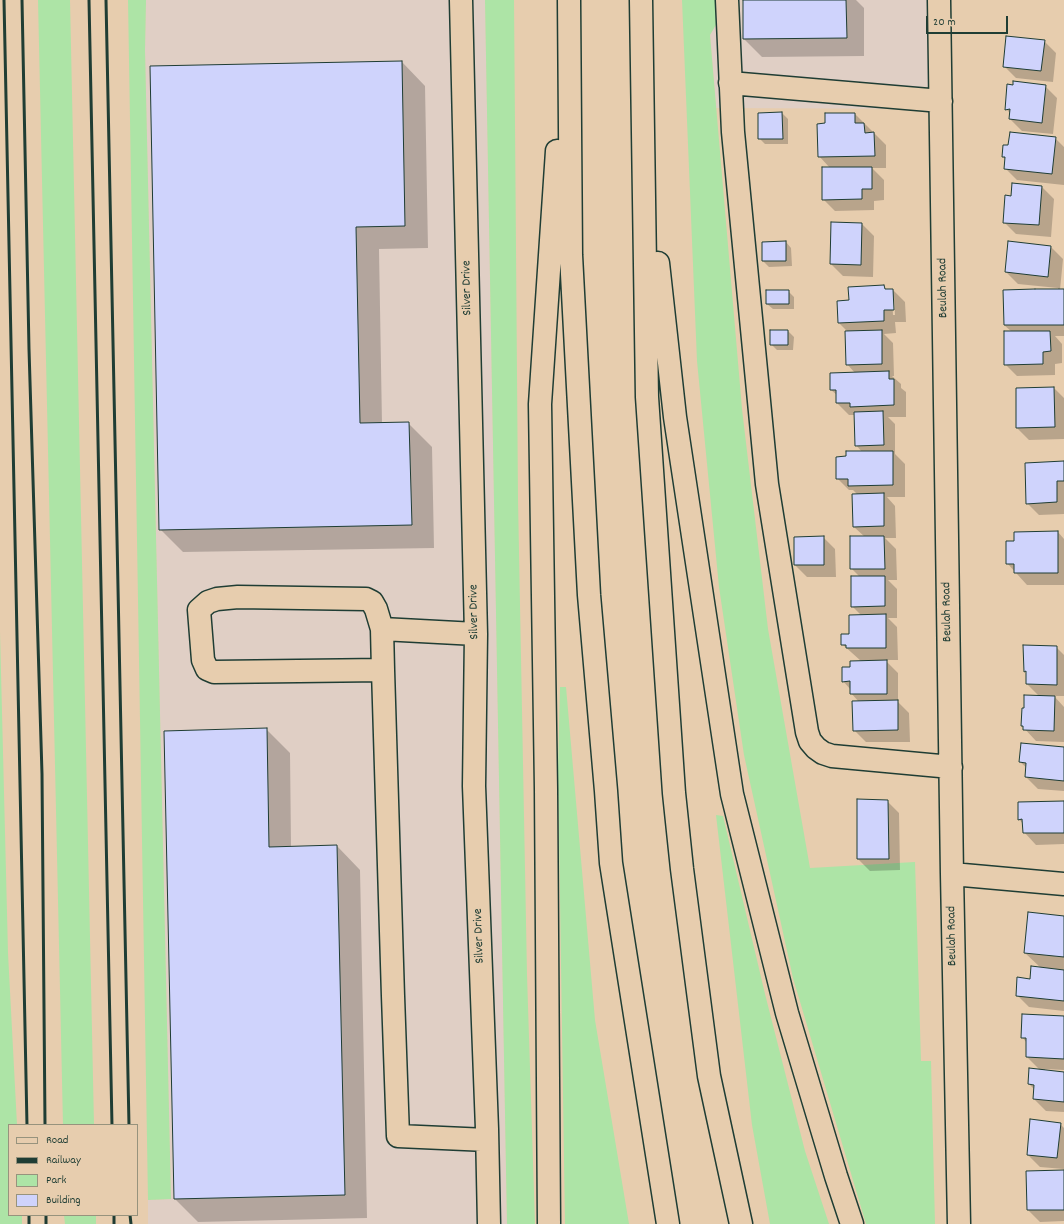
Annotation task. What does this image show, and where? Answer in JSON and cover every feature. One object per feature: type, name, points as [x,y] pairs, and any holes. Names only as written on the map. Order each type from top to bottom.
[{"type":"main road","name":"Silver Drive","points":[[461,0],[476,634],[474,786],[489,1224]]},
{"type":"main road","points":[[549,1224],[546,804],[540,404],[568,0]]},
{"type":"main road","points":[[568,0],[571,256],[589,595],[606,791],[610,863],[668,1224]]},
{"type":"main road","points":[[642,0],[647,397],[674,794],[682,869],[709,1076],[741,1224]]},
{"type":"main road","points":[[727,0],[733,132],[767,484],[807,732],[810,740],[816,748],[823,753],[832,756],[951,767]]},
{"type":"main road","name":"Beulah Road","points":[[939,0],[952,874],[959,1224]]},
{"type":"main road","points":[[730,83],[941,101]]},
{"type":"main road","points":[[643,141],[675,417],[732,794],[787,1013],[852,1224]]},
{"type":"main road","points":[[383,670],[214,672],[207,669],[202,660],[199,610],[208,602],[217,599],[238,597],[366,599],[372,602],[376,609],[382,629],[398,1136],[487,1140]]},
{"type":"main road","points":[[382,629],[476,634]]},
{"type":"main road","points":[[952,874],[1064,884]]},
{"type":"shaded area","points":[[146,0],[485,0],[507,1224],[148,1224],[148,1200],[171,1199],[145,50]]},
{"type":"shaded area","points":[[719,0],[944,0],[948,109],[716,108],[710,34],[720,18]]},
{"type":"green space","points":[[38,0],[70,0],[94,1124],[63,1124]]},
{"type":"green space","points":[[128,0],[146,0],[145,50],[171,1199],[148,1200]]},
{"type":"green space","points":[[485,0],[514,0],[518,499],[527,975],[535,1224],[507,1224]]},
{"type":"green space","points":[[682,0],[719,0],[720,18],[710,35],[742,409],[768,629],[810,868],[915,862],[921,1061],[931,1061],[935,1224],[866,1224],[793,978],[744,755],[719,587],[697,361]]},
{"type":"green space","points":[[0,632],[8,953],[17,1124],[8,1124],[8,1216],[22,1216],[22,1224],[0,1224]]},
{"type":"green space","points":[[560,687],[566,687],[595,1020],[629,1224],[565,1224],[558,770]]},
{"type":"green space","points":[[716,815],[723,816],[765,994],[805,1151],[829,1224],[770,1224],[752,1125]]},
{"type":"green space","points":[[64,1216],[96,1216],[96,1224],[65,1224]]},
{"type":"building","points":[[743,0],[846,0],[847,38],[743,39]]},
{"type":"building","points":[[1006,36],[1045,40],[1041,71],[1003,67]]},
{"type":"building","points":[[402,61],[405,226],[356,227],[360,423],[409,422],[412,525],[159,530],[150,66]]},
{"type":"building","points":[[1013,81],[1046,85],[1042,123],[1009,119],[1010,109],[1005,110],[1007,84],[1013,85]]},
{"type":"building","points":[[782,112],[783,139],[758,139],[758,113]]},
{"type":"building","points":[[825,113],[855,113],[855,123],[864,123],[865,133],[874,132],[875,156],[818,157],[817,124],[825,123]]},
{"type":"building","points":[[1010,132],[1056,137],[1052,174],[1004,169],[1005,157],[1002,157],[1003,145],[1008,145]]},
{"type":"building","points":[[822,167],[872,167],[872,189],[862,189],[862,199],[822,200]]},
{"type":"building","points":[[1012,183],[1042,186],[1039,225],[1003,223],[1005,195],[1011,196]]},
{"type":"building","points":[[831,222],[862,223],[861,265],[830,264]]},
{"type":"building","points":[[786,241],[786,261],[762,261],[762,242]]},
{"type":"building","points":[[1008,241],[1051,246],[1048,277],[1005,272]]},
{"type":"building","points":[[884,285],[885,289],[893,289],[894,310],[884,310],[884,321],[838,323],[837,301],[849,300],[848,287]]},
{"type":"building","points":[[1064,289],[1064,325],[1004,325],[1003,290]]},
{"type":"building","points":[[766,290],[789,290],[789,304],[766,304]]},
{"type":"building","points":[[770,330],[788,330],[788,345],[770,345]]},
{"type":"building","points":[[882,330],[882,364],[846,365],[845,331]]},
{"type":"building","points":[[1004,331],[1050,331],[1051,351],[1043,352],[1043,364],[1004,365]]},
{"type":"building","points":[[889,371],[889,379],[894,379],[894,405],[850,407],[850,403],[836,403],[836,390],[830,390],[830,373]]},
{"type":"building","points":[[1054,387],[1055,427],[1016,428],[1016,388]]},
{"type":"building","points":[[883,411],[884,445],[855,446],[854,412]]},
{"type":"building","points":[[846,451],[893,451],[893,485],[848,486],[848,479],[836,479],[836,457],[846,456]]},
{"type":"building","points":[[1064,461],[1064,481],[1057,481],[1057,502],[1026,504],[1025,463]]},
{"type":"building","points":[[884,493],[884,526],[853,527],[852,494]]},
{"type":"building","points":[[1058,531],[1058,573],[1014,573],[1014,564],[1006,564],[1006,541],[1014,541],[1014,532]]},
{"type":"building","points":[[824,536],[824,565],[794,565],[794,537]]},
{"type":"building","points":[[850,536],[884,536],[885,569],[850,569]]},
{"type":"building","points":[[851,576],[885,576],[885,606],[851,607]]},
{"type":"building","points":[[886,614],[886,648],[846,648],[846,645],[841,645],[841,634],[849,634],[849,615]]},
{"type":"building","points":[[1023,645],[1057,646],[1057,685],[1026,684]]},
{"type":"building","points":[[887,660],[887,694],[850,694],[850,681],[842,682],[842,667],[850,667],[850,661]]},
{"type":"building","points":[[1024,695],[1055,696],[1054,731],[1023,730],[1023,726],[1021,726],[1022,708],[1024,708]]},
{"type":"building","points":[[898,700],[898,730],[853,731],[852,701]]},
{"type":"building","points":[[267,728],[269,847],[337,845],[345,1195],[174,1199],[164,731]]},
{"type":"building","points":[[1021,743],[1064,747],[1064,781],[1025,777],[1026,763],[1019,762]]},
{"type":"building","points":[[857,799],[888,800],[889,859],[857,859]]},
{"type":"building","points":[[1064,801],[1064,833],[1023,833],[1022,819],[1018,820],[1018,802]]},
{"type":"building","points":[[1028,912],[1064,916],[1064,957],[1024,953]]},
{"type":"building","points":[[1031,966],[1064,970],[1064,1001],[1016,996],[1017,977],[1030,979]]},
{"type":"building","points":[[1022,1014],[1064,1016],[1064,1059],[1026,1057],[1026,1038],[1021,1038]]},
{"type":"building","points":[[1029,1068],[1064,1072],[1064,1102],[1033,1099],[1034,1085],[1028,1084]]},
{"type":"building","points":[[1030,1119],[1061,1123],[1057,1158],[1027,1155]]},
{"type":"building","points":[[1064,1170],[1064,1210],[1027,1210],[1026,1171]]},
{"type":"railway","points":[[4,0],[27,1124]]},
{"type":"railway","points":[[22,0],[29,349],[42,774],[45,1124]]},
{"type":"railway","points":[[89,0],[112,1124]]},
{"type":"railway","points":[[106,0],[129,1124]]},
{"type":"railway","points":[[29,1216],[29,1224]]},
{"type":"railway","points":[[46,1216],[46,1224]]},
{"type":"railway","points":[[114,1216],[114,1224]]},
{"type":"railway","points":[[130,1216],[131,1224]]}]
